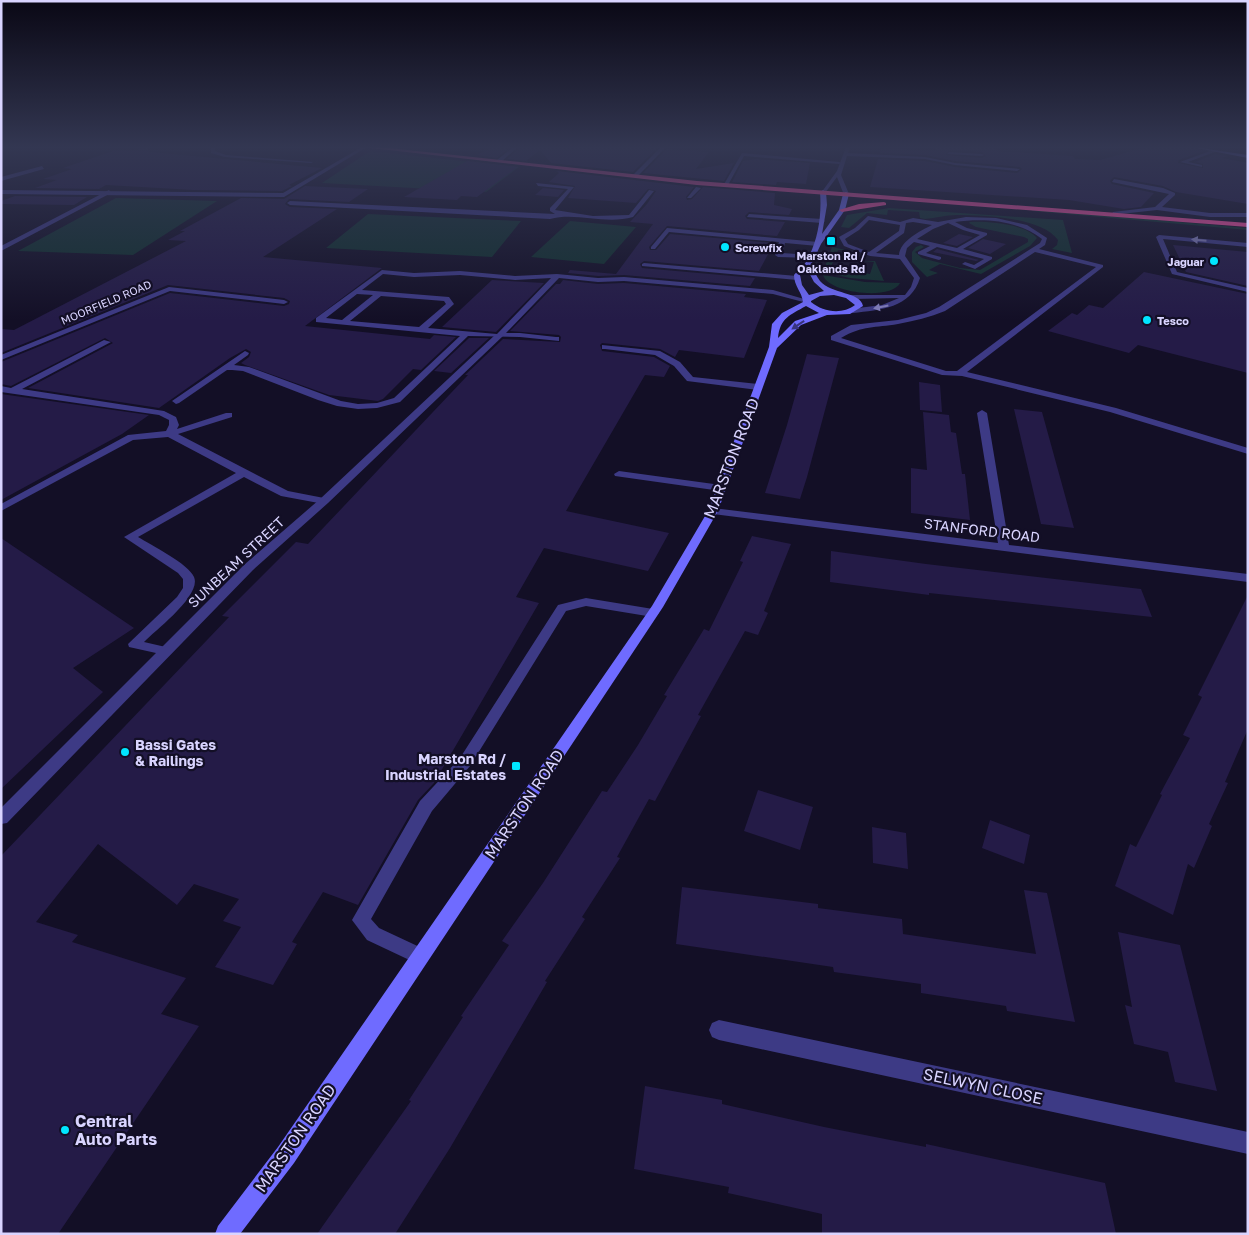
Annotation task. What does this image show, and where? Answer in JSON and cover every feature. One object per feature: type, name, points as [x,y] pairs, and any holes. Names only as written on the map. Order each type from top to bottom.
[{"type":"highway","points":[[842,210],[876,205]]},
{"type":"highway","points":[[899,205],[940,206]]},
{"type":"highway","points":[[927,205],[1248,232]]},
{"type":"highway","points":[[974,205],[1248,225]]},
{"type":"street","points":[[1,249],[85,205]]},
{"type":"street","points":[[304,205],[550,217],[562,214],[628,218],[639,205]]},
{"type":"street","points":[[557,205],[552,210],[562,214]]},
{"type":"street","points":[[818,244],[823,205]]},
{"type":"street","points":[[807,301],[797,284],[797,275],[810,260],[818,244],[842,210],[843,205]]},
{"type":"street","points":[[1157,208],[1161,205]]},
{"type":"street","points":[[1113,214],[1157,208],[1210,215],[1248,215]]},
{"type":"street","points":[[749,216],[822,221]]},
{"type":"street","points":[[853,311],[887,306],[899,302],[915,289],[917,278],[902,257],[870,254],[846,245],[841,240],[858,229],[868,218],[902,224],[903,222],[913,220],[938,224]]},
{"type":"street","points":[[902,257],[905,246],[938,224],[971,218],[988,219],[1033,230],[1045,239],[1043,244],[942,309],[928,315],[898,322],[854,327],[834,338],[945,373],[960,373],[1113,410],[1248,451]]},
{"type":"street","points":[[948,221],[964,229],[985,234],[958,250]]},
{"type":"street","points":[[870,254],[902,232],[902,224]]},
{"type":"street","points":[[653,248],[668,230],[818,244]]},
{"type":"street","points":[[1248,245],[1159,237],[1174,273],[1248,290]]},
{"type":"street","points":[[913,240],[990,258],[975,267],[965,264]]},
{"type":"street","points":[[783,241],[778,255],[810,260]]},
{"type":"street","points":[[936,245],[920,253],[939,258]]},
{"type":"street","points":[[960,373],[1101,266],[1034,250]]},
{"type":"street","name":"MARSTON ROAD","points":[[810,260],[812,278],[819,286],[832,293],[852,298]]},
{"type":"street","points":[[644,265],[797,278]]},
{"type":"street","points":[[556,339],[520,335],[466,334],[319,320],[382,272],[414,275],[460,274],[515,278],[557,276],[598,280],[624,279],[773,292],[807,301]]},
{"type":"street","name":"SUNBEAM STREET","points":[[1,818],[249,567],[324,501],[499,336],[557,276]]},
{"type":"street","name":"MOORFIELD ROAD","points":[[1,358],[169,289],[284,302]]},
{"type":"street","points":[[356,292],[446,299],[450,304],[422,330]]},
{"type":"street","points":[[344,322],[380,293]]},
{"type":"street","name":"MARSTON ROAD","points":[[226,1234],[286,1155],[652,613],[713,511],[773,347],[775,326],[785,315],[816,294],[832,293]]},
{"type":"street","points":[[852,298],[906,295]]},
{"type":"street","points":[[852,298],[859,303],[857,309],[853,311]]},
{"type":"street","name":"MARSTON ROAD","points":[[807,301],[815,309],[828,312],[853,311]]},
{"type":"street","name":"MARSTON ROAD","points":[[773,347],[798,323],[828,312]]},
{"type":"street","points":[[226,366],[248,369],[311,396],[344,405],[365,407],[384,405],[397,400],[466,334]]},
{"type":"street","points":[[12,391],[107,342]]},
{"type":"street","points":[[605,347],[657,353],[677,364],[690,379],[758,387]]},
{"type":"street","points":[[176,401],[245,353]]},
{"type":"street","points":[[1,389],[161,413],[174,419],[174,425],[170,434]]},
{"type":"street","points":[[982,413],[1004,548]]},
{"type":"street","points":[[1,508],[131,437],[170,434],[229,415]]},
{"type":"street","points":[[170,434],[285,494],[324,501]]},
{"type":"street","points":[[165,651],[134,644],[181,600],[189,588],[190,578],[182,570],[130,537],[244,473]]},
{"type":"street","points":[[619,474],[721,488]]},
{"type":"street","name":"STANFORD ROAD","points":[[713,511],[1248,578]]},
{"type":"street","points":[[420,956],[373,934],[361,920],[426,806],[465,762],[562,608],[586,602],[652,613]]},
{"type":"street","name":"SELWYN CLOSE","points":[[719,1030],[1248,1143]]},
{"type":"green space","points":[[104,205],[211,205],[133,255],[18,251]]},
{"type":"green space","points":[[889,208],[1063,220],[1072,253],[1052,249],[1057,245],[1058,240],[1050,232],[1039,226],[996,217],[948,215],[925,219],[920,218],[919,212],[888,210],[887,215],[867,213],[849,228],[841,227],[847,215]]},
{"type":"green space","points":[[1032,209],[1248,228],[1248,230],[1032,211]]},
{"type":"green space","points":[[368,214],[521,221],[492,257],[326,248]]},
{"type":"green space","points":[[570,221],[636,227],[604,264],[531,257]]},
{"type":"green space","points":[[970,222],[996,223],[1024,229],[1037,238],[1030,246],[981,274],[940,264],[929,270],[938,273],[927,277],[912,262],[912,252],[921,245],[924,247],[915,252],[922,258],[960,268],[980,270],[1028,242],[1028,239],[1024,237],[976,227]]},
{"type":"green space","points":[[832,247],[846,250],[838,250],[830,269],[842,270],[841,274],[857,275],[858,272],[870,274],[874,262],[863,261],[875,261],[884,281],[850,278],[823,272]]},
{"type":"green space","points":[[823,275],[865,282],[900,283],[894,289],[885,292],[860,292],[836,286],[827,281]]},
{"type":"building","points":[[229,205],[286,205],[290,207],[337,209],[263,257],[382,268],[305,326],[430,339],[434,335],[456,337],[421,370],[413,369],[383,399],[378,401],[329,395],[245,365],[241,363],[249,357],[251,352],[246,349],[230,358],[159,408],[28,388],[113,343],[105,338],[11,386],[1,384],[1,362],[170,293],[284,306],[289,304],[290,301],[284,298],[168,285],[1,353],[1,329],[14,330],[186,241],[168,240],[185,231],[180,231]]},
{"type":"building","points":[[646,205],[774,205],[792,209],[789,215],[749,212],[745,216],[747,219],[785,222],[777,236],[667,226],[649,247],[650,250],[656,250],[670,234],[774,243],[759,271],[644,261],[640,264],[642,268],[755,278],[750,286],[624,275],[598,276],[568,273],[570,270],[616,274],[653,224],[630,222]]},
{"type":"building","points":[[1097,205],[1143,205],[1141,207],[1124,209]]},
{"type":"building","points":[[959,234],[973,237],[957,246],[943,243]]},
{"type":"building","points":[[983,239],[1006,244],[990,254],[968,248]]},
{"type":"building","name":"Jaguar","points":[[1173,245],[1248,252],[1248,286],[1186,272]]},
{"type":"building","points":[[937,249],[979,260],[933,252]]},
{"type":"building","name":"Tesco","points":[[1144,272],[1248,294],[1248,373],[1138,345],[1129,353],[1048,331],[1072,313],[1077,315],[1089,305],[1103,308]]},
{"type":"building","points":[[492,280],[544,283],[496,332],[442,327]]},
{"type":"building","points":[[563,280],[598,284],[624,283],[746,294],[744,297],[767,300],[744,358],[679,350],[675,357],[660,349],[602,343],[600,345],[602,351],[654,357],[670,366],[664,377],[645,375],[566,511],[669,533],[648,571],[544,548],[516,597],[539,603],[434,783],[418,800],[358,905],[323,892],[292,942],[297,944],[273,985],[215,967],[241,927],[223,921],[239,899],[194,884],[177,905],[98,844],[36,922],[78,935],[72,942],[186,978],[161,1014],[199,1026],[58,1234],[1,1234],[1,856],[229,617],[222,616],[296,542],[308,544],[468,375],[465,375],[503,339],[560,342],[561,337],[559,335],[510,331],[556,284],[560,284]]},
{"type":"building","points":[[469,338],[489,338],[451,373],[434,371]]},
{"type":"building","points":[[807,354],[839,358],[807,477],[800,499],[765,493],[787,425]]},
{"type":"building","points":[[919,382],[940,385],[942,412],[920,410]]},
{"type":"building","points":[[1,394],[149,415],[122,434],[1,500]]},
{"type":"building","points":[[1014,409],[1042,412],[1074,528],[1041,524]]},
{"type":"building","points":[[923,412],[949,415],[951,432],[956,433],[962,474],[965,474],[970,520],[911,513],[911,468],[927,470]]},
{"type":"building","points":[[752,536],[791,544],[764,611],[768,613],[758,635],[745,631],[698,715],[701,716],[655,801],[649,799],[617,857],[620,858],[582,917],[585,919],[545,981],[547,982],[450,1148],[395,1234],[317,1234],[411,1101],[409,1100],[463,1017],[461,1016],[509,945],[502,941],[543,883],[602,791],[607,792],[638,745],[667,696],[664,695],[704,629],[709,631],[743,562],[740,561]]},
{"type":"building","points":[[1,538],[134,628],[73,668],[103,692],[1,789]]},
{"type":"building","points":[[831,551],[1141,589],[1152,617],[929,593],[929,595],[830,582]]},
{"type":"building","points":[[1248,595],[1248,729],[1225,782],[1228,783],[1209,824],[1212,826],[1194,868],[1188,864],[1173,915],[1115,886],[1130,844],[1136,847],[1162,795],[1160,794],[1190,738],[1183,735],[1202,697],[1198,695]]},
{"type":"building","points":[[758,790],[813,807],[800,850],[744,831]]},
{"type":"building","points":[[990,820],[1030,835],[1024,864],[982,848]]},
{"type":"building","points":[[872,827],[906,833],[908,869],[873,863]]},
{"type":"building","points":[[682,887],[818,904],[818,908],[902,919],[903,934],[1036,954],[1024,890],[1047,893],[1075,1022],[1007,1011],[1006,1006],[921,993],[921,984],[834,972],[833,967],[676,944]]},
{"type":"building","points":[[1118,932],[1180,945],[1217,1091],[1175,1082],[1168,1052],[1134,1044],[1125,1005],[1132,1007]]},
{"type":"building","points":[[645,1086],[722,1100],[722,1104],[824,1127],[926,1147],[926,1144],[1105,1183],[1116,1234],[822,1234],[822,1214],[728,1193],[729,1187],[634,1169]]},
{"type":"place","name":"Marston Rd / Oaklands Rd","points":[[831,241]]},
{"type":"place","name":"Screwfix","points":[[725,247]]},
{"type":"place","name":"Jaguar","points":[[1214,261]]},
{"type":"place","name":"Tesco","points":[[1147,320]]},
{"type":"place","name":"Bassi Gates & Railings","points":[[125,752]]},
{"type":"place","name":"Marston Rd / Industrial Estates","points":[[516,766]]},
{"type":"place","name":"Central Auto Parts","points":[[65,1130]]}]
